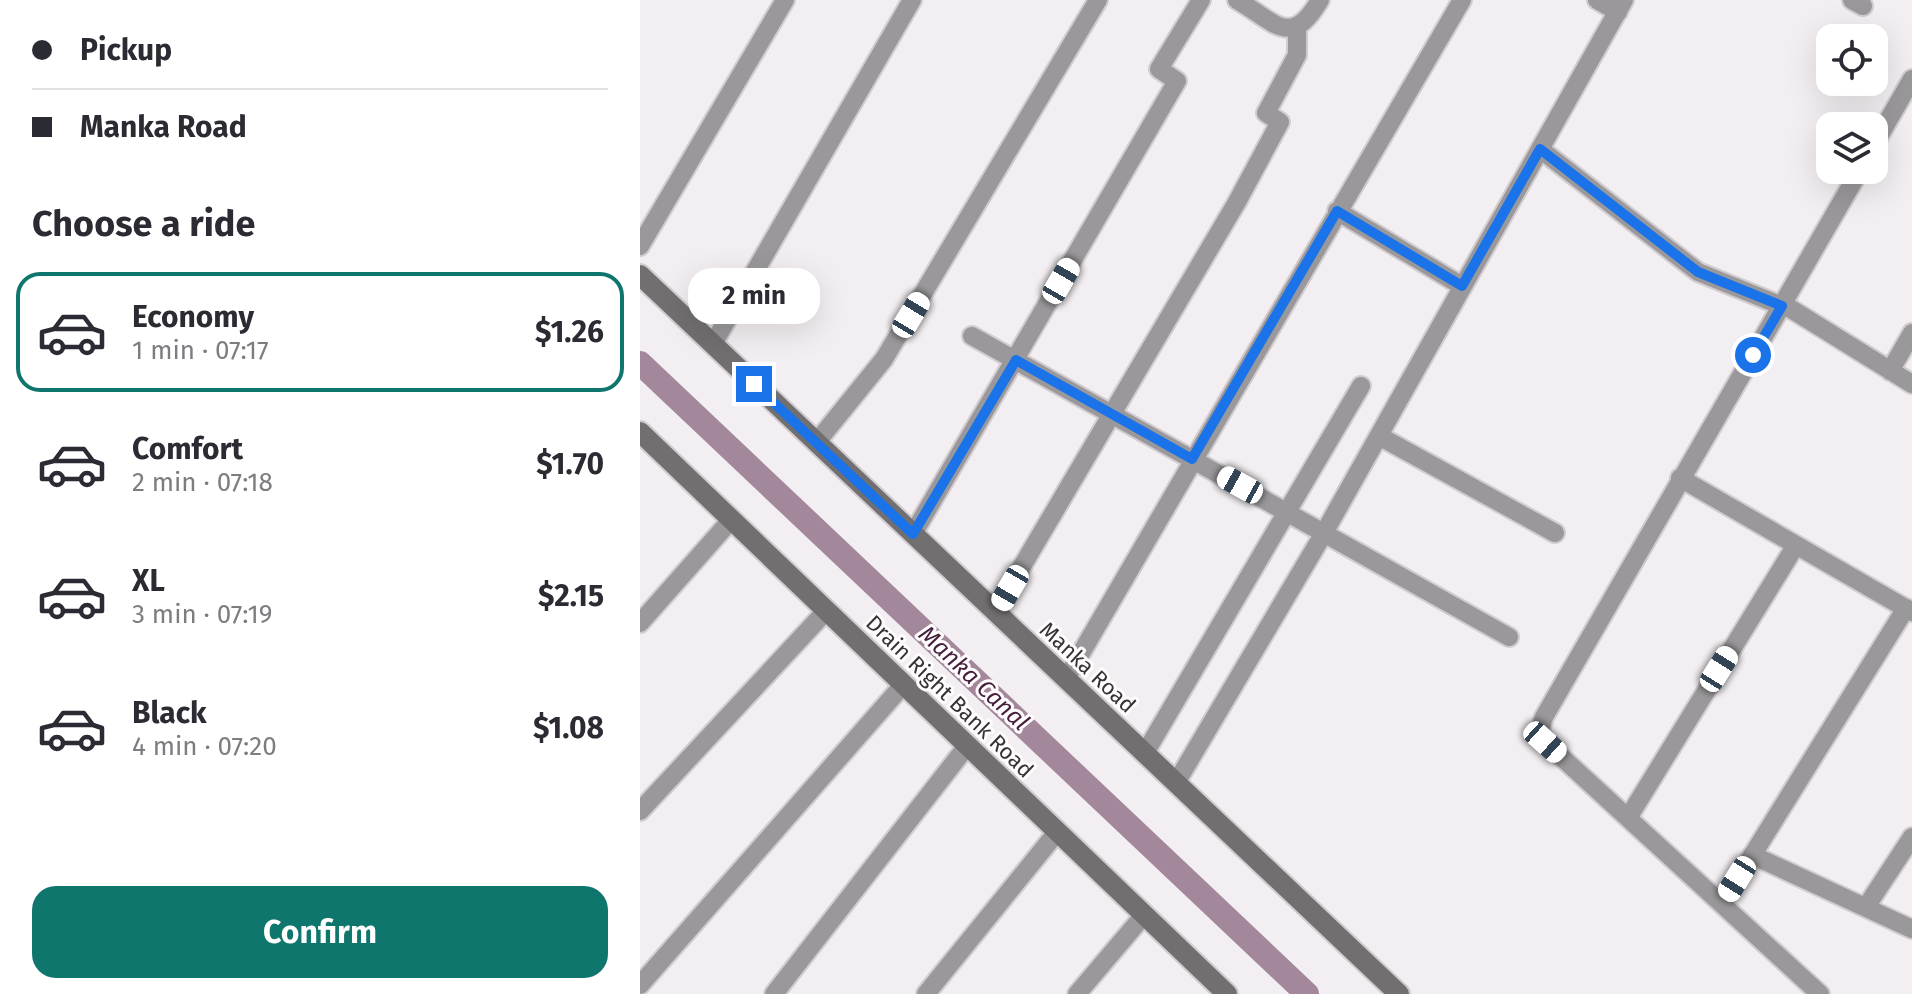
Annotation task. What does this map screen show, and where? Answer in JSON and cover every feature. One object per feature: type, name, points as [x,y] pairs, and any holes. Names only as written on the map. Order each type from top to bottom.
[{"type":"main road","name":"Manka Road","points":[[640,275],[1399,994]]},
{"type":"main road","name":"Drain Right Bank Road","points":[[640,432],[1225,993]]},
{"type":"street","points":[[640,246],[785,0]]},
{"type":"street","points":[[713,344],[912,0]]},
{"type":"street","points":[[816,443],[884,359],[1098,0]]},
{"type":"street","points":[[913,534],[1177,81],[1159,69],[1201,0]]},
{"type":"street","points":[[1237,0],[1286,29],[1297,29],[1307,22],[1320,0]]},
{"type":"street","points":[[1066,679],[1462,0]]},
{"type":"street","points":[[1176,783],[1324,533],[1621,6],[1597,0]]},
{"type":"street","points":[[995,612],[1113,414],[1280,122],[1266,113],[1297,55],[1297,29]]},
{"type":"street","points":[[1888,121],[1912,79]]},
{"type":"street","points":[[1540,149],[1698,272],[1782,305],[1912,384]]},
{"type":"street","points":[[1820,994],[1545,742],[1540,730],[1551,703],[1852,184]]},
{"type":"street","points":[[1337,211],[1462,286]]},
{"type":"street","points":[[1890,371],[1912,333]]},
{"type":"street","points":[[972,336],[1509,637]]},
{"type":"street","points":[[1145,753],[1361,386]]},
{"type":"street","points":[[1379,436],[1555,533]]},
{"type":"street","points":[[1680,478],[1909,610],[1722,904]]},
{"type":"street","points":[[640,623],[731,520]]},
{"type":"street","points":[[1628,818],[1796,545]]},
{"type":"street","points":[[640,811],[826,611]]},
{"type":"street","points":[[640,985],[903,685]]},
{"type":"street","points":[[774,994],[967,746]]},
{"type":"street","points":[[926,994],[1057,832]]},
{"type":"street","points":[[1866,907],[1912,837]]},
{"type":"street","points":[[1752,855],[1912,929]]},
{"type":"street","points":[[1077,994],[1144,915]]},
{"type":"waterway","name":"Manka Canal","points":[[640,363],[1307,994]]},
{"type":"route","points":[[754,384],[913,534],[1016,360],[1192,459],[1337,211],[1462,286],[1540,149],[1698,272],[1782,306],[1753,355]]}]
